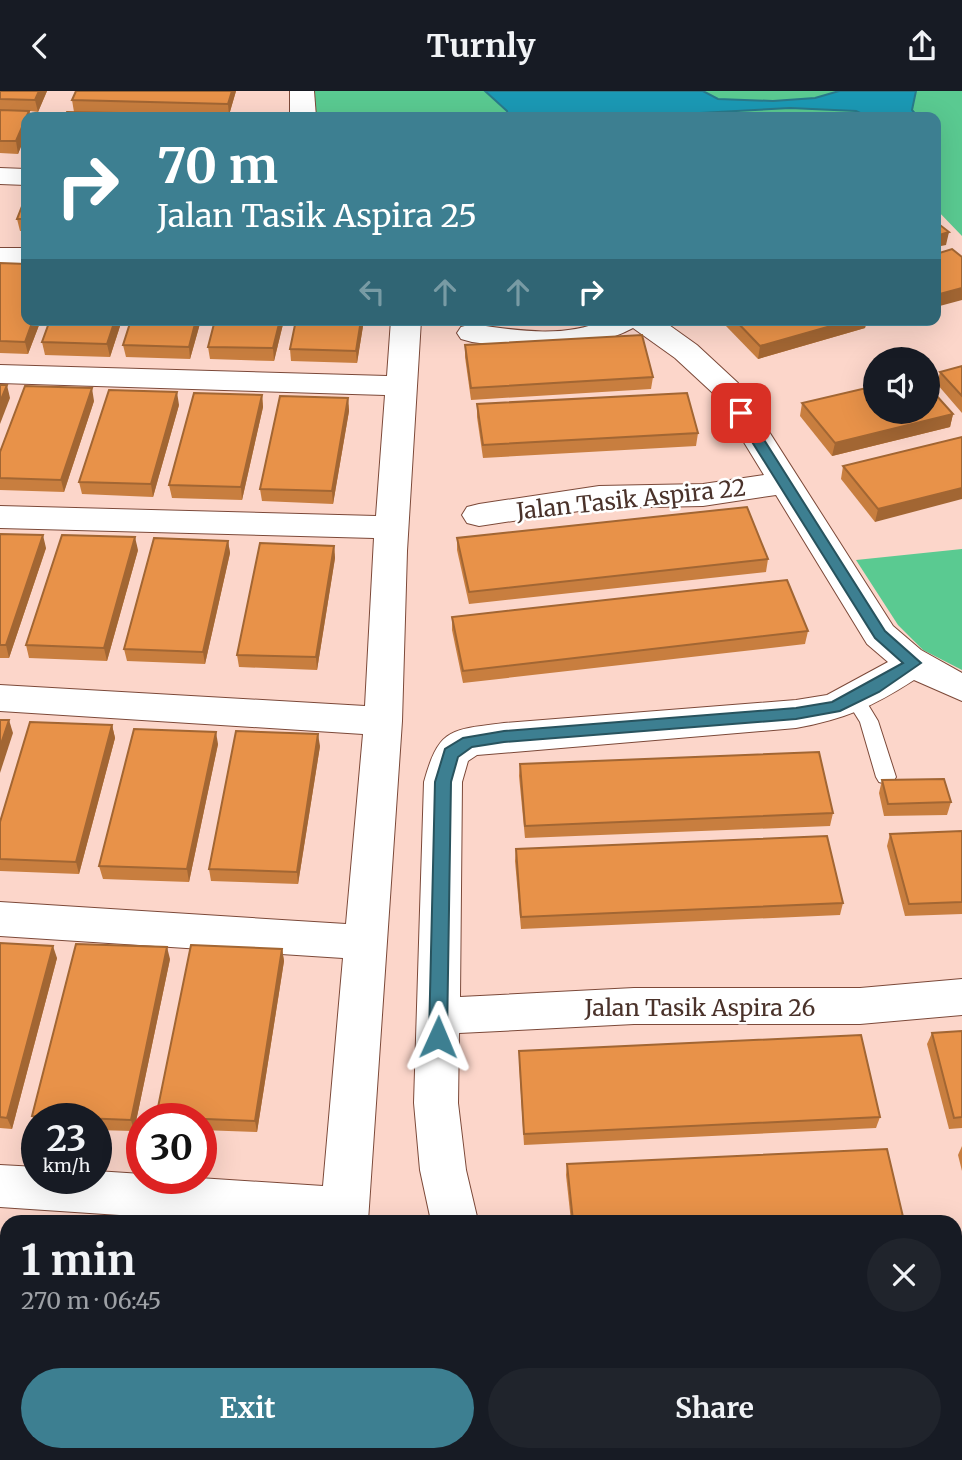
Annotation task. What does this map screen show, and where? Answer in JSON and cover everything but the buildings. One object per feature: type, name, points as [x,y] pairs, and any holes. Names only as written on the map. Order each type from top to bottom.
[{"type":"street","points":[[302,91],[303,112]]},
{"type":"street","points":[[0,176],[21,177]]},
{"type":"street","points":[[0,256],[21,256]]},
{"type":"street","points":[[0,1186],[345,1215],[383,720],[406,326]]},
{"type":"street","points":[[472,333],[504,338],[570,337],[602,332],[614,326]]},
{"type":"street","points":[[651,326],[669,336],[700,361],[727,390],[880,635],[931,676],[962,688]]},
{"type":"street","points":[[0,374],[402,386]]},
{"type":"street","name":"Jalan Tasik Aspira 22","points":[[479,515],[599,497],[703,495],[784,482]]},
{"type":"street","points":[[0,517],[393,527]]},
{"type":"street","points":[[453,1215],[443,1170],[436,1103],[443,782],[451,753],[468,742],[504,737],[796,714],[835,707],[913,663]]},
{"type":"street","points":[[0,698],[383,720]]},
{"type":"street","points":[[0,919],[366,942]]},
{"type":"street","name":"Jalan Tasik Aspira 26","points":[[438,1016],[634,1006],[860,1006],[962,997]]},
{"type":"lane","points":[[854,698],[869,721],[886,777]]},
{"type":"green space","points":[[315,91],[962,91],[962,236],[941,214],[941,112],[315,112]]},
{"type":"green space","points":[[962,549],[962,670],[923,650],[898,625],[856,560]]},
{"type":"water","points":[[485,91],[703,91],[718,99],[773,101],[815,98],[839,91],[916,91],[914,112],[790,108],[718,112],[507,111]]},
{"type":"route","points":[[438,1037],[443,782],[451,753],[468,742],[504,737],[796,714],[835,707],[874,688],[913,663],[880,635],[741,413]]}]
